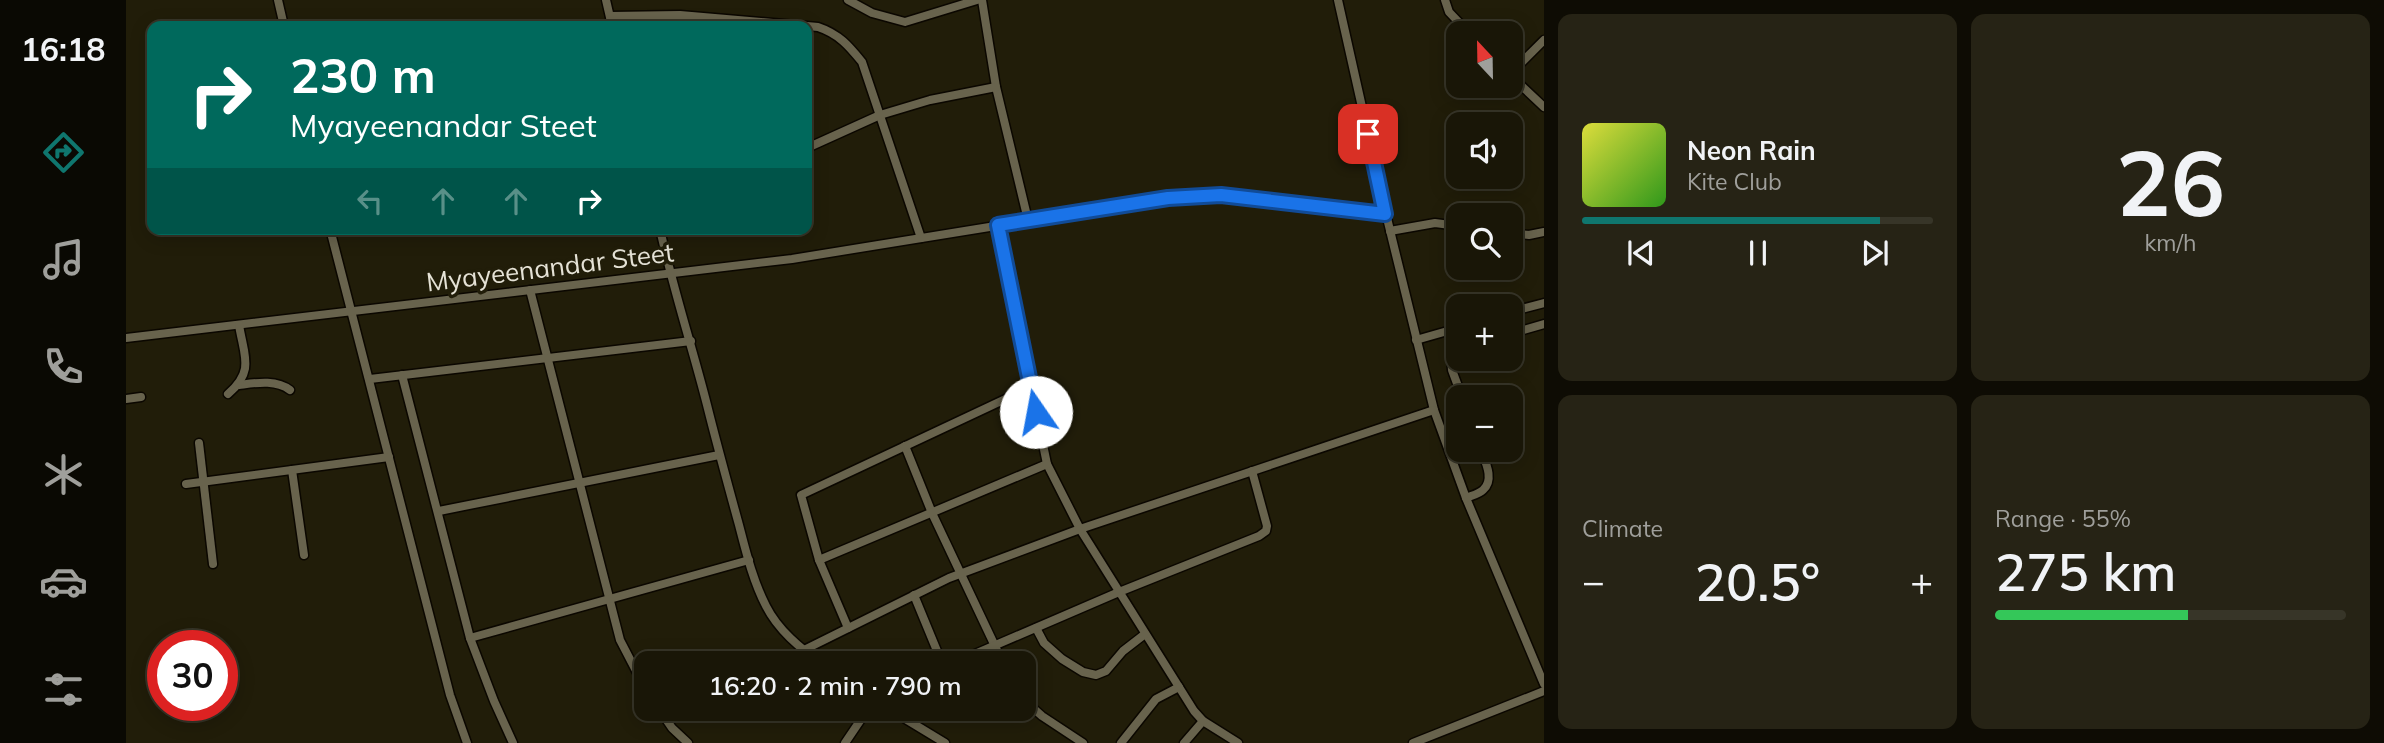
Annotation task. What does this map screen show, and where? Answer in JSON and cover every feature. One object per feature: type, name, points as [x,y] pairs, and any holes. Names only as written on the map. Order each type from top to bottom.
[{"type":"street","points":[[278,0],[283,21]]},
{"type":"street","points":[[607,0],[611,21]]},
{"type":"street","points":[[848,0],[872,13],[905,22],[980,0],[996,87],[1028,220]]},
{"type":"street","points":[[1338,0],[1385,214],[1434,410],[1466,498],[1544,684]]},
{"type":"street","points":[[1445,0],[1449,12],[1458,21]]},
{"type":"street","points":[[610,16],[680,15],[749,21]]},
{"type":"street","points":[[812,26],[834,32],[862,62],[921,238]]},
{"type":"street","points":[[1523,61],[1544,40]]},
{"type":"street","points":[[812,146],[880,115],[930,100],[996,87]]},
{"type":"street","points":[[1523,87],[1544,107]]},
{"type":"street","name":"Myayeenandar Steet","points":[[126,338],[792,259],[1168,198],[1221,195],[1385,214]]},
{"type":"street","points":[[1390,231],[1435,223],[1446,224]]},
{"type":"street","points":[[998,225],[1047,464],[1080,529],[1194,711],[1203,721],[1238,743]]},
{"type":"street","points":[[1523,234],[1544,232]]},
{"type":"street","points":[[332,235],[450,695],[467,743]]},
{"type":"street","points":[[661,235],[749,560],[766,607],[778,625],[804,650],[961,573],[1080,529],[1434,410]]},
{"type":"street","points":[[530,290],[620,640],[634,667]]},
{"type":"street","points":[[1523,309],[1544,303]]},
{"type":"street","points":[[1523,330],[1544,324]]},
{"type":"street","points":[[228,394],[246,373],[239,325]]},
{"type":"street","points":[[1416,340],[1446,331]]},
{"type":"street","points":[[370,379],[691,341]]},
{"type":"street","points":[[402,375],[470,638],[513,743]]},
{"type":"street","points":[[239,384],[275,383],[290,390]]},
{"type":"street","points":[[848,628],[819,560],[801,495],[1031,387]]},
{"type":"street","points":[[126,399],[141,397]]},
{"type":"street","points":[[198,443],[213,564]]},
{"type":"street","points":[[905,446],[932,513],[997,651]]},
{"type":"street","points":[[439,511],[719,454]]},
{"type":"street","points":[[186,484],[389,457]]},
{"type":"street","points":[[1466,498],[1483,491],[1487,484],[1489,470],[1486,462]]},
{"type":"street","points":[[819,560],[1047,464]]},
{"type":"street","points":[[292,470],[304,555]]},
{"type":"street","points":[[982,651],[1266,531],[1265,517],[1252,471]]},
{"type":"street","points":[[470,638],[749,560]]},
{"type":"street","points":[[914,595],[937,651]]},
{"type":"street","points":[[1036,628],[1044,643],[1062,659],[1083,672],[1096,676],[1106,671],[1123,651],[1145,634]]},
{"type":"street","points":[[1121,743],[1156,699],[1179,687]]},
{"type":"street","points":[[1413,743],[1544,691]]},
{"type":"street","points":[[1036,710],[1083,743]]},
{"type":"street","points":[[667,721],[688,743]]},
{"type":"street","points":[[845,743],[860,721]]},
{"type":"street","points":[[908,721],[939,741]]},
{"type":"street","points":[[1184,743],[1203,721]]},
{"type":"route","points":[[1036,412],[998,225],[1168,198],[1221,195],[1385,214],[1368,134]]}]
